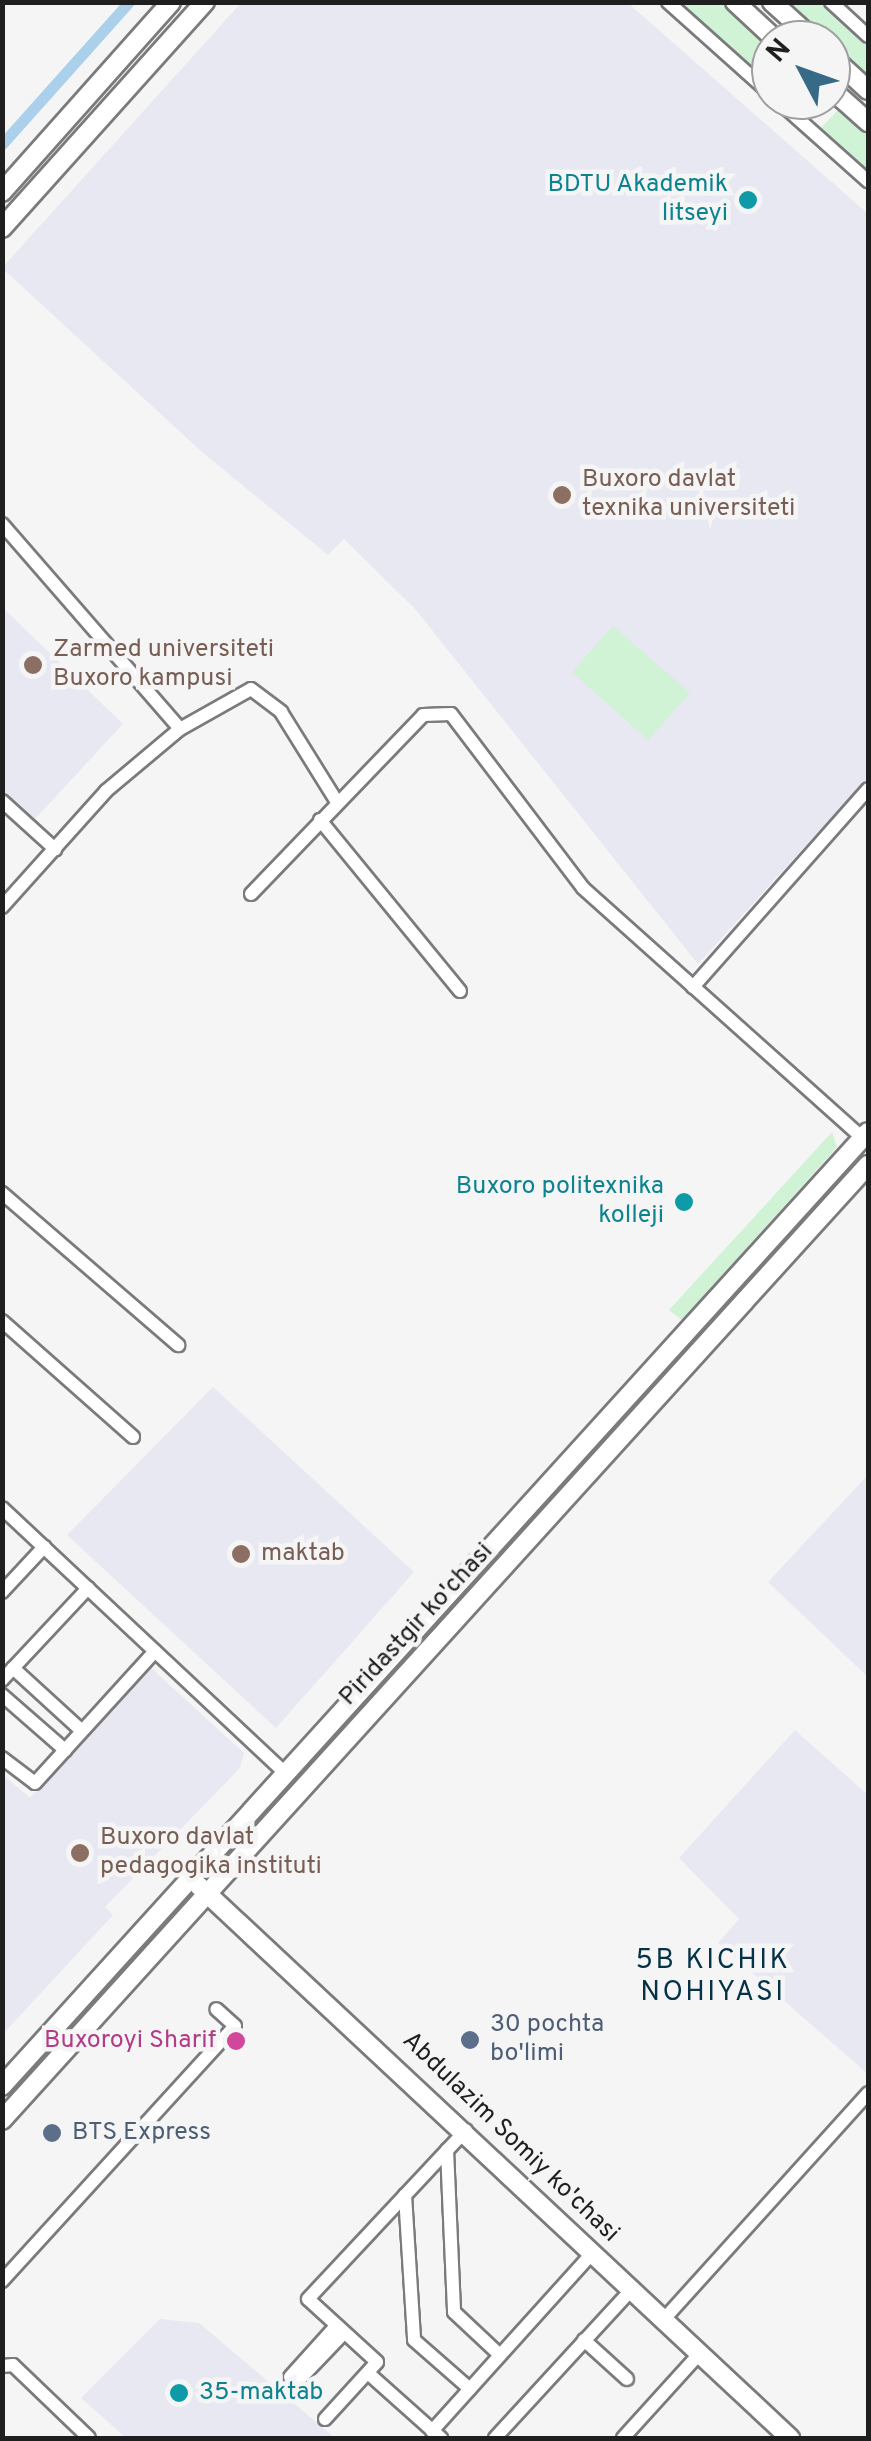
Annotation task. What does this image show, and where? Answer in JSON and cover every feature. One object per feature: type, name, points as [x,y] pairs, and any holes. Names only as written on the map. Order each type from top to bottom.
[{"type":"main road","points":[[2,192],[171,2]]},
{"type":"main road","points":[[2,228],[205,2]]},
{"type":"main road","points":[[734,2],[754,20]]},
{"type":"main road","points":[[772,2],[792,20]]},
{"type":"main road","name":"Piridastgir ko'chasi","points":[[2,2086],[867,1138]]},
{"type":"main road","points":[[848,1155],[867,1169]]},
{"type":"main road","name":"Piridastgir ko'chasi","points":[[2,2120],[867,1169]]},
{"type":"main road","name":"Abdulazim Somiy ko'chasi","points":[[191,1879],[466,2130],[790,2438]]},
{"type":"street","points":[[668,2],[751,76]]},
{"type":"street","points":[[831,2],[868,36]]},
{"type":"street","points":[[800,120],[868,181]]},
{"type":"street","points":[[2,524],[180,730]]},
{"type":"street","points":[[2,908],[54,849],[180,730],[251,689],[282,712],[337,802]]},
{"type":"street","points":[[251,894],[423,715],[450,714],[583,888],[867,1138]]},
{"type":"street","points":[[693,987],[868,788]]},
{"type":"street","points":[[2,801],[54,849]]},
{"type":"street","points":[[320,820],[460,991]]},
{"type":"street","points":[[2,1193],[178,1345]]},
{"type":"street","points":[[2,1321],[133,1437]]},
{"type":"street","points":[[2,1508],[286,1774]]},
{"type":"street","points":[[2,1592],[44,1547]]},
{"type":"street","points":[[2,1680],[88,1588]]},
{"type":"street","points":[[2,1758],[35,1783],[155,1651]]},
{"type":"street","points":[[13,1668],[82,1731]]},
{"type":"street","points":[[2,1695],[64,1750]]},
{"type":"street","points":[[2,2282],[236,2026],[216,2009]]},
{"type":"street","points":[[665,2318],[868,2093]]},
{"type":"street","points":[[325,2419],[378,2362],[308,2299],[466,2130]]},
{"type":"street","points":[[446,2150],[454,2312],[500,2356]]},
{"type":"street","points":[[405,2195],[414,2340],[470,2389]]},
{"type":"street","points":[[368,2372],[437,2434],[470,2389],[593,2252]]},
{"type":"street","points":[[504,2435],[632,2288]]},
{"type":"street","points":[[293,2380],[339,2330]]},
{"type":"street","points":[[584,2340],[627,2379]]},
{"type":"street","points":[[623,2438],[700,2352]]},
{"type":"street","points":[[2,2366],[13,2365],[89,2438]]},
{"type":"shaded area","name":"Buxoro davlat texnika universiteti","points":[[241,3],[628,3],[751,111],[751,120],[761,120],[868,214],[868,777],[698,964],[416,610],[344,539],[328,555],[202,452],[2,268]]},
{"type":"shaded area","name":"Zarmed universiteti Buxoro kampusi","points":[[2,607],[123,724],[32,822],[3,795]]},
{"type":"shaded area","name":"maktab","points":[[213,1387],[414,1572],[276,1728],[67,1535]]},
{"type":"shaded area","points":[[868,1475],[868,1677],[768,1582]]},
{"type":"shaded area","name":"Buxoro davlat pedagogika instituti","points":[[150,1667],[244,1753],[240,1768],[105,1907],[113,1915],[3,2034],[2,1774],[30,1798]]},
{"type":"shaded area","points":[[795,1730],[868,1795],[868,2074],[718,1943],[739,1919],[679,1858]]},
{"type":"shaded area","points":[[160,2319],[199,2323],[335,2438],[126,2438],[81,2398]]},
{"type":"green space","points":[[678,3],[723,3],[751,28],[751,68]]},
{"type":"green space","points":[[782,3],[821,3],[840,20],[801,20]]},
{"type":"green space","points":[[851,30],[868,46],[868,80],[851,65]]},
{"type":"green space","points":[[829,120],[851,120],[868,135],[868,174],[820,129]]},
{"type":"green space","points":[[613,626],[690,693],[648,740],[572,672]]},
{"type":"green space","points":[[832,1132],[837,1147],[682,1320],[669,1310]]},
{"type":"waterway","points":[[2,144],[129,2]]},
{"type":"place","name":"BDTU Akademik litseyi","points":[[748,200]]},
{"type":"place","name":"Buxoro davlat texnika universiteti","points":[[562,495]]},
{"type":"place","name":"Zarmed universiteti Buxoro kampusi","points":[[33,665]]},
{"type":"place","name":"Buxoro politexnika kolleji","points":[[684,1202]]},
{"type":"place","name":"maktab","points":[[241,1554]]},
{"type":"place","name":"Buxoro davlat pedagogika instituti","points":[[80,1853]]},
{"type":"place","name":"30 pochta bo'limi","points":[[470,2040]]},
{"type":"place","name":"Buxoroyi Sharif","points":[[236,2041]]},
{"type":"place","name":"BTS Express","points":[[52,2133]]},
{"type":"place","name":"35-maktab","points":[[179,2393]]},
{"type":"district","name":"5B KICHIK NOHIYASI","points":[[713,1977]]}]
